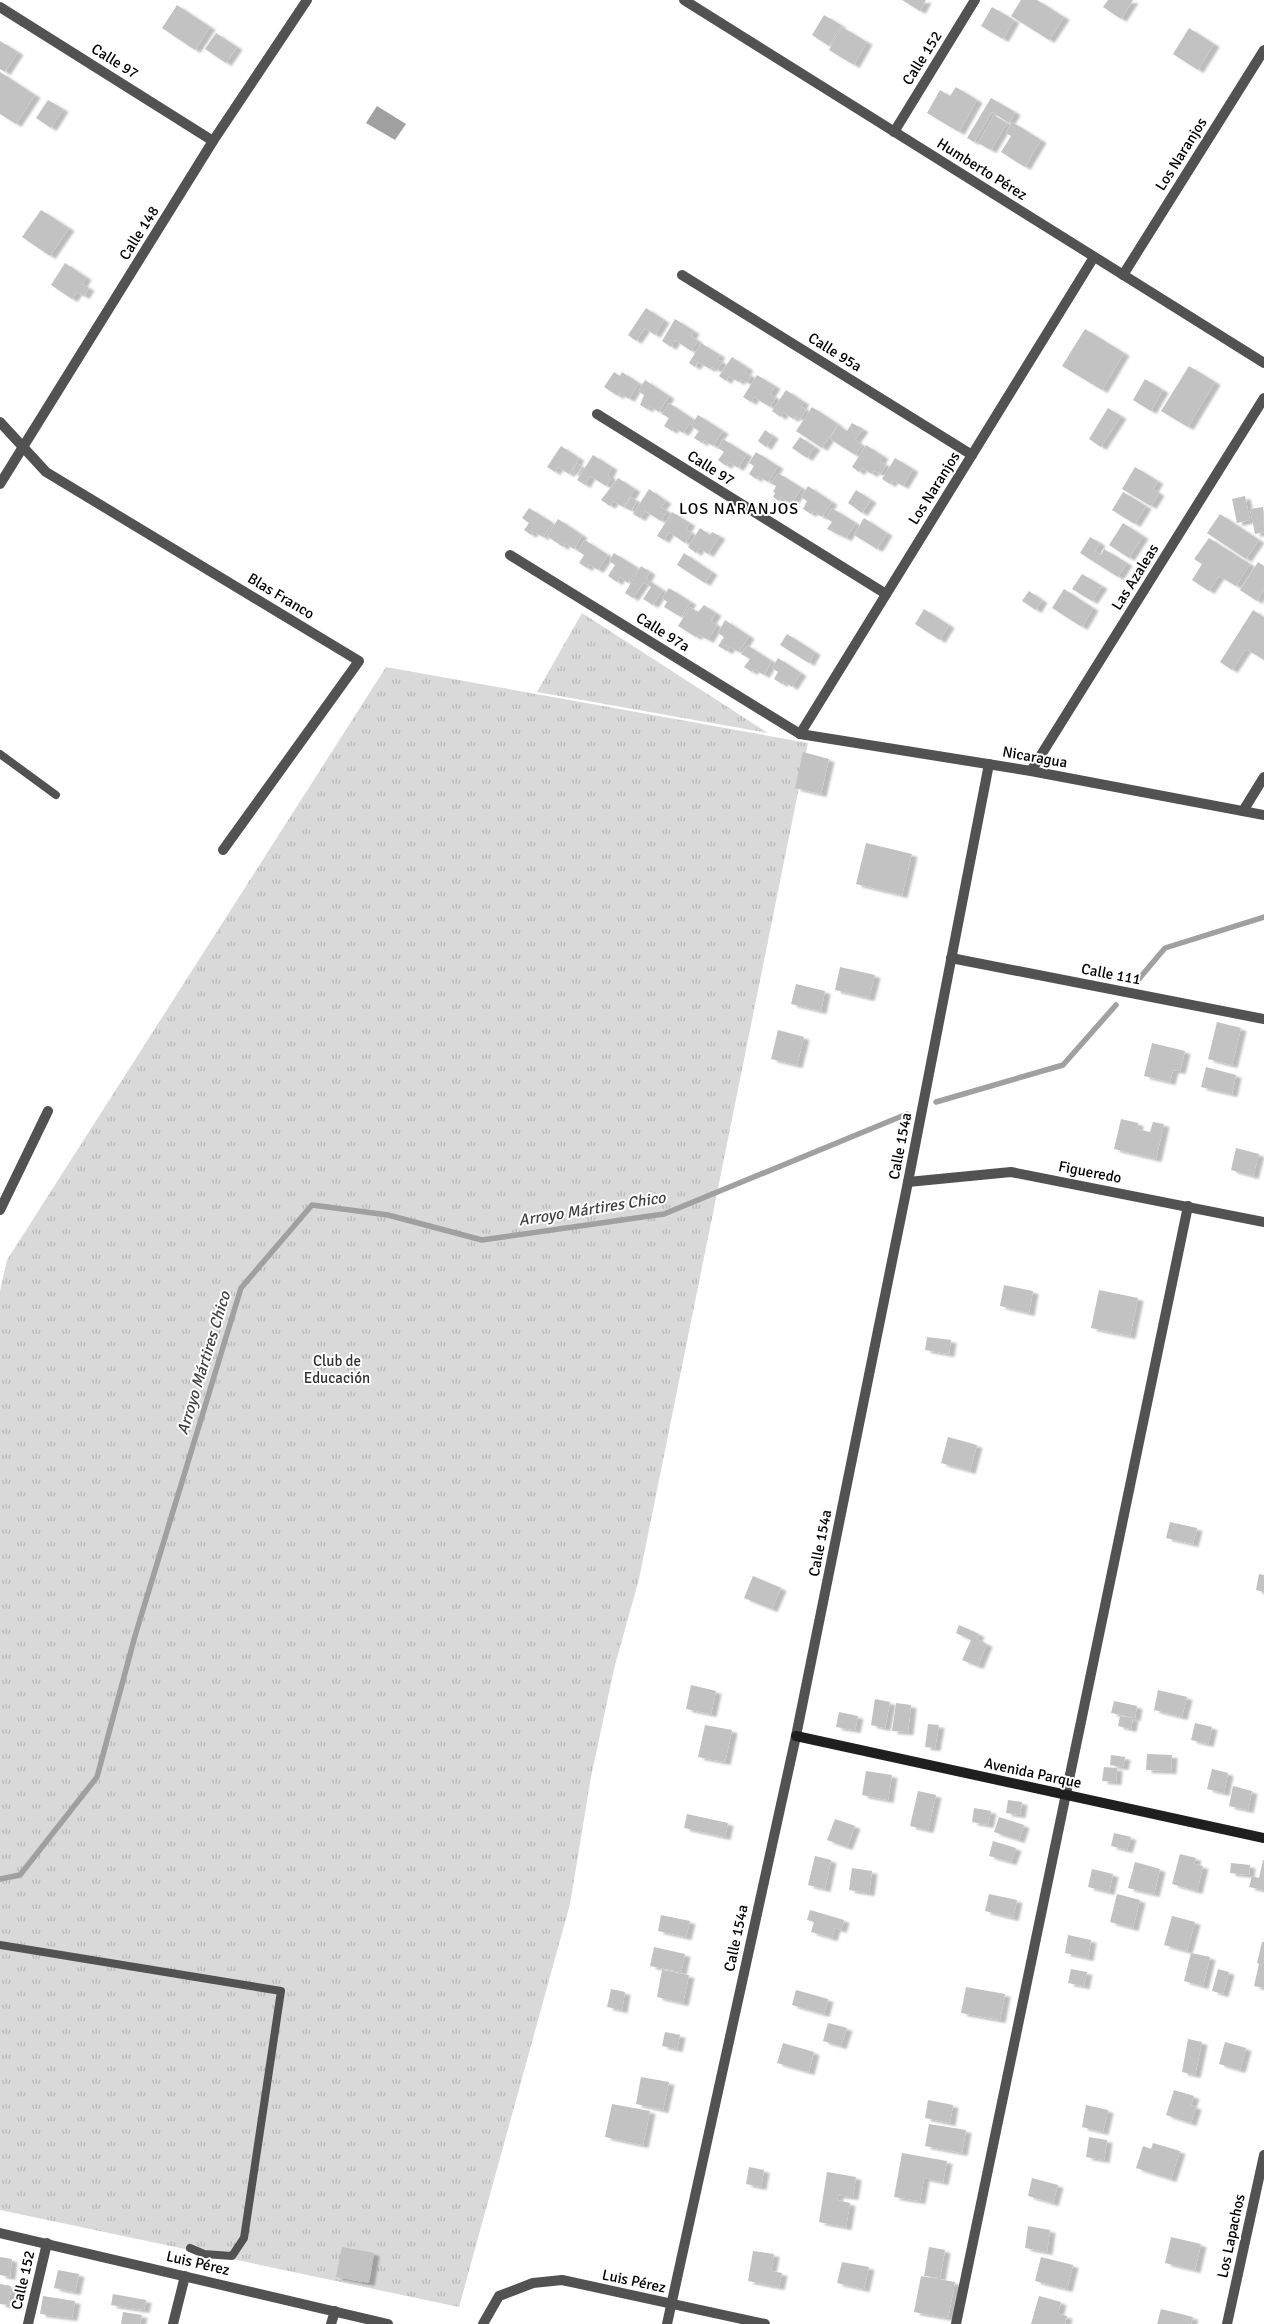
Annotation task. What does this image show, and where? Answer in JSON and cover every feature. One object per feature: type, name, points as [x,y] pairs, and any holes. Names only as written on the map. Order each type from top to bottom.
[{"type":"street","name":"Calle 148","points":[[0,484],[213,141],[307,0]]},
{"type":"street","name":"Humberto Pérez","points":[[684,0],[1264,362]]},
{"type":"street","name":"Calle 152","points":[[894,132],[975,0]]},
{"type":"street","name":"Calle 97","points":[[0,7],[213,141]]},
{"type":"street","name":"Los Naranjos","points":[[1123,275],[1264,50]]},
{"type":"street","name":"Los Naranjos","points":[[800,734],[1094,256]]},
{"type":"street","name":"Calle 95a","points":[[682,275],[972,455]]},
{"type":"street","name":"Las Azaleas","points":[[1032,771],[1264,398]]},
{"type":"street","name":"Calle 97","points":[[597,414],[886,594]]},
{"type":"street","name":"Blas Franco","points":[[0,422],[46,472],[359,661],[223,850]]},
{"type":"street","name":"Calle 97a","points":[[510,555],[800,734]]},
{"type":"street","name":"Nicaragua","points":[[800,734],[1032,771],[1264,816]]},
{"type":"street","name":"Calle 154a","points":[[666,2324],[796,1736],[908,1182],[989,764]]},
{"type":"street","points":[[1243,812],[1264,777]]},
{"type":"street","name":"Calle 111","points":[[952,958],[1264,1018]]},
{"type":"street","points":[[0,1210],[48,1111]]},
{"type":"street","name":"Figueredo","points":[[908,1182],[1011,1172],[1264,1222]]},
{"type":"street","points":[[956,2324],[1188,1206]]},
{"type":"street","name":"Avenida Parque","points":[[796,1736],[1264,1838]]},
{"type":"street","name":"Los Lapachos","points":[[1227,2324],[1264,2155]]},
{"type":"street","name":"Luis Pérez","points":[[0,2233],[47,2242],[388,2324]]},
{"type":"street","name":"Calle 152","points":[[28,2324],[47,2242]]},
{"type":"street","points":[[173,2324],[185,2276]]},
{"type":"street","name":"Luis Pérez","points":[[483,2324],[499,2296],[533,2283],[562,2280],[765,2324]]},
{"type":"street","points":[[331,2324],[334,2311]]},
{"type":"lane","points":[[0,754],[56,795]]},
{"type":"lane","points":[[0,1945],[281,1991],[244,2238],[232,2256],[204,2254],[190,2248]]},
{"type":"green space","points":[[582,613],[768,733],[537,692]]},
{"type":"green space","name":"Club de Educación","points":[[386,667],[808,743],[639,1579],[614,1669],[591,1777],[570,1904],[459,2307],[0,2210],[0,1291],[7,1260]]},
{"type":"shaded area","points":[[377,106],[406,124],[395,140],[366,123]]},
{"type":"building","points":[[902,0],[926,0],[920,11]]},
{"type":"building","points":[[1021,0],[1037,0],[1064,17],[1049,40],[1011,16]]},
{"type":"building","points":[[1108,0],[1133,0],[1121,19],[1103,7]]},
{"type":"building","points":[[177,5],[210,27],[195,50],[162,28]]},
{"type":"building","points":[[992,7],[1014,20],[1003,39],[981,26]]},
{"type":"building","points":[[824,15],[841,25],[829,46],[812,35]]},
{"type":"building","points":[[842,27],[867,42],[854,65],[829,50]]},
{"type":"building","points":[[1189,28],[1214,44],[1198,70],[1173,54]]},
{"type":"building","points":[[216,33],[237,47],[226,63],[205,49]]},
{"type":"building","points":[[0,41],[18,52],[5,72],[0,69]]},
{"type":"building","points":[[0,72],[35,95],[16,124],[0,114]]},
{"type":"building","points":[[956,87],[977,100],[959,132],[927,113],[940,90],[950,96]]},
{"type":"building","points":[[991,98],[1015,112],[1009,123],[992,112],[974,142],[967,138]]},
{"type":"building","points":[[48,100],[63,109],[51,128],[36,118]]},
{"type":"building","points":[[994,115],[1007,123],[991,150],[978,143]]},
{"type":"building","points":[[1012,122],[1041,140],[1025,167],[1001,152],[1011,136],[1006,133]]},
{"type":"building","points":[[41,210],[69,228],[50,256],[22,237]]},
{"type":"building","points":[[65,263],[86,277],[82,284],[89,288],[84,296],[77,292],[72,299],[51,285]]},
{"type":"building","points":[[646,308],[664,320],[655,335],[645,328],[636,341],[628,335]]},
{"type":"building","points":[[675,319],[694,331],[691,336],[698,341],[691,351],[675,340],[671,347],[662,341]]},
{"type":"building","points":[[1085,329],[1124,353],[1102,390],[1062,366]]},
{"type":"building","points":[[701,343],[720,355],[717,359],[722,362],[717,370],[712,367],[710,369],[698,362],[695,367],[689,363]]},
{"type":"building","points":[[732,357],[748,368],[745,372],[751,376],[747,383],[741,379],[739,382],[729,376],[726,381],[719,376]]},
{"type":"building","points":[[1189,366],[1215,382],[1188,427],[1161,411]]},
{"type":"building","points":[[614,372],[620,376],[622,372],[639,383],[629,399],[620,393],[618,396],[604,387]]},
{"type":"building","points":[[757,375],[775,386],[770,394],[776,398],[770,407],[754,397],[751,402],[743,397]]},
{"type":"building","points":[[1145,379],[1163,390],[1151,411],[1133,400]]},
{"type":"building","points":[[645,380],[669,396],[659,412],[650,406],[647,409],[640,405],[644,395],[638,391]]},
{"type":"building","points":[[786,390],[804,402],[801,406],[806,410],[800,419],[795,416],[793,419],[783,412],[781,417],[772,411]]},
{"type":"building","points":[[669,403],[693,419],[683,433],[674,427],[672,431],[664,426],[669,418],[662,414]]},
{"type":"building","points":[[812,407],[838,424],[822,448],[796,431]]},
{"type":"building","points":[[1108,408],[1121,416],[1101,447],[1089,439]]},
{"type":"building","points":[[698,415],[723,431],[713,446],[704,440],[702,443],[694,438],[699,431],[691,426]]},
{"type":"building","points":[[852,423],[863,429],[855,440],[862,445],[855,455],[830,439],[838,425],[847,431]]},
{"type":"building","points":[[765,430],[773,436],[766,447],[758,441]]},
{"type":"building","points":[[800,437],[815,447],[807,458],[792,448]]},
{"type":"building","points":[[723,439],[747,454],[738,468],[729,462],[726,466],[718,460],[724,452],[718,448]]},
{"type":"building","points":[[866,445],[883,456],[880,461],[886,465],[881,474],[874,471],[872,474],[862,468],[859,472],[852,467]]},
{"type":"building","points":[[561,446],[579,458],[569,474],[558,467],[555,472],[547,467]]},
{"type":"building","points":[[756,452],[778,466],[768,482],[758,476],[756,479],[749,474],[754,466],[749,463]]},
{"type":"building","points":[[593,455],[612,467],[608,475],[611,478],[606,486],[590,476],[585,485],[577,480]]},
{"type":"building","points":[[895,458],[913,469],[903,486],[893,480],[890,484],[882,479]]},
{"type":"building","points":[[577,463],[582,467],[576,475],[572,472]]},
{"type":"building","points":[[1135,467],[1158,481],[1153,489],[1159,493],[1151,506],[1122,489]]},
{"type":"building","points":[[778,473],[802,488],[791,504],[781,497],[779,501],[773,497],[776,486],[771,483]]},
{"type":"building","points":[[618,478],[635,489],[623,507],[613,501],[610,506],[601,500]]},
{"type":"building","points":[[808,486],[832,502],[822,517],[813,511],[811,514],[803,509],[807,501],[801,497]]},
{"type":"building","points":[[649,489],[666,501],[661,507],[667,511],[661,521],[645,511],[640,518],[633,514]]},
{"type":"building","points":[[856,490],[871,500],[862,513],[848,503]]},
{"type":"building","points":[[1123,492],[1146,506],[1135,524],[1112,510]]},
{"type":"building","points":[[1245,496],[1250,520],[1237,523],[1232,499]]},
{"type":"building","points":[[631,497],[637,501],[631,511],[625,507]]},
{"type":"building","points":[[1263,507],[1264,532],[1255,534],[1250,509]]},
{"type":"building","points":[[529,508],[553,523],[543,537],[533,531],[531,535],[524,530],[529,523],[522,518]]},
{"type":"building","points":[[832,508],[856,523],[846,538],[827,529],[832,522],[826,518]]},
{"type":"building","points":[[672,512],[690,523],[686,529],[692,533],[685,543],[669,532],[664,540],[657,536]]},
{"type":"building","points":[[1220,514],[1259,540],[1246,559],[1207,533]]},
{"type":"building","points":[[864,518],[887,533],[877,549],[854,535]]},
{"type":"building","points":[[558,519],[582,535],[574,549],[565,543],[563,547],[547,536]]},
{"type":"building","points":[[1123,523],[1143,536],[1129,558],[1109,545]]},
{"type":"building","points":[[700,528],[710,535],[712,532],[720,536],[708,554],[699,548],[696,553],[688,547]]},
{"type":"building","points":[[1090,537],[1100,543],[1095,551],[1101,555],[1104,549],[1127,563],[1118,577],[1080,553]]},
{"type":"building","points":[[1209,538],[1250,564],[1236,586],[1219,576],[1209,591],[1192,580],[1202,564],[1194,559]]},
{"type":"building","points":[[585,540],[608,555],[598,570],[589,564],[587,568],[579,563],[584,555],[578,551]]},
{"type":"building","points":[[614,553],[638,568],[628,583],[620,577],[617,582],[608,576],[615,565],[609,561]]},
{"type":"building","points":[[684,553],[712,572],[705,583],[677,565]]},
{"type":"building","points":[[1258,562],[1264,566],[1264,589],[1257,601],[1240,590]]},
{"type":"building","points":[[641,566],[650,572],[646,579],[663,590],[653,605],[643,599],[651,587],[644,582],[633,598],[625,593]]},
{"type":"building","points":[[1082,574],[1102,586],[1092,601],[1072,589]]},
{"type":"building","points":[[669,588],[691,602],[681,617],[664,607],[667,602],[662,598]]},
{"type":"building","points":[[1064,589],[1093,608],[1082,627],[1052,608]]},
{"type":"building","points":[[1029,591],[1042,600],[1036,610],[1022,601]]},
{"type":"building","points":[[704,605],[716,613],[711,621],[717,625],[708,640],[698,634],[696,637],[678,626],[690,607],[698,612]]},
{"type":"building","points":[[924,609],[949,625],[940,640],[915,624]]},
{"type":"building","points":[[1253,610],[1264,617],[1264,660],[1246,649],[1232,670],[1220,662]]},
{"type":"building","points":[[725,620],[749,636],[739,652],[730,647],[727,651],[718,646],[724,637],[718,633]]},
{"type":"building","points":[[787,634],[815,652],[809,663],[780,645]]},
{"type":"building","points":[[747,645],[772,661],[764,675],[754,669],[752,672],[744,667],[750,659],[741,654]]},
{"type":"building","points":[[778,658],[801,673],[792,687],[784,681],[782,684],[774,679],[778,672],[772,668]]},
{"type":"building","points":[[803,752],[829,759],[821,794],[795,788]]},
{"type":"building","points":[[866,843],[912,854],[902,895],[856,884]]},
{"type":"building","points":[[840,967],[875,975],[869,998],[835,990]]},
{"type":"building","points":[[796,984],[825,991],[821,1011],[791,1004]]},
{"type":"building","points":[[1217,1022],[1241,1028],[1232,1065],[1208,1059]]},
{"type":"building","points":[[778,1030],[804,1037],[797,1065],[771,1059]]},
{"type":"building","points":[[1152,1043],[1185,1051],[1180,1071],[1173,1070],[1170,1082],[1144,1076]]},
{"type":"building","points":[[1206,1067],[1236,1075],[1232,1094],[1201,1087]]},
{"type":"building","points":[[1121,1119],[1138,1123],[1137,1129],[1150,1132],[1153,1122],[1164,1124],[1156,1159],[1114,1149]]},
{"type":"building","points":[[1236,1148],[1259,1154],[1253,1176],[1231,1170]]},
{"type":"building","points":[[1004,1285],[1033,1291],[1029,1313],[1000,1306]]},
{"type":"building","points":[[1099,1290],[1138,1298],[1130,1336],[1091,1328]]},
{"type":"building","points":[[927,1337],[951,1340],[949,1354],[925,1350]]},
{"type":"building","points":[[948,1437],[977,1445],[970,1471],[941,1463]]},
{"type":"building","points":[[1170,1522],[1197,1528],[1193,1544],[1166,1538]]},
{"type":"building","points":[[1259,1574],[1264,1575],[1264,1592],[1256,1590]]},
{"type":"building","points":[[753,1576],[781,1588],[772,1609],[744,1598]]},
{"type":"building","points":[[959,1625],[979,1634],[977,1639],[987,1644],[978,1666],[962,1660],[971,1640],[956,1633]]},
{"type":"building","points":[[691,1685],[716,1691],[711,1714],[686,1709]]},
{"type":"building","points":[[1158,1690],[1187,1697],[1182,1717],[1154,1710]]},
{"type":"building","points":[[875,1699],[890,1702],[885,1728],[871,1725]]},
{"type":"building","points":[[1114,1701],[1137,1706],[1135,1718],[1111,1713]]},
{"type":"building","points":[[896,1703],[911,1705],[908,1732],[892,1731]]},
{"type":"building","points":[[839,1712],[858,1716],[855,1730],[836,1727]]},
{"type":"building","points":[[1120,1716],[1133,1718],[1131,1729],[1118,1726]]},
{"type":"building","points":[[1195,1723],[1212,1727],[1208,1744],[1191,1740]]},
{"type":"building","points":[[928,1724],[939,1725],[935,1748],[925,1747]]},
{"type":"building","points":[[705,1725],[732,1730],[725,1762],[698,1757]]},
{"type":"building","points":[[1147,1754],[1172,1755],[1171,1771],[1146,1770]]},
{"type":"building","points":[[1111,1755],[1125,1757],[1123,1767],[1110,1765]]},
{"type":"building","points":[[1104,1767],[1117,1768],[1116,1782],[1102,1781]]},
{"type":"building","points":[[1212,1769],[1228,1773],[1224,1793],[1207,1789]]},
{"type":"building","points":[[866,1771],[892,1775],[888,1800],[862,1795]]},
{"type":"building","points":[[1233,1786],[1252,1791],[1248,1810],[1229,1806]]},
{"type":"building","points":[[918,1791],[936,1795],[928,1830],[910,1826]]},
{"type":"building","points":[[1008,1800],[1022,1802],[1020,1815],[1006,1813]]},
{"type":"building","points":[[974,1808],[991,1811],[988,1825],[972,1822]]},
{"type":"building","points":[[687,1814],[728,1823],[725,1837],[684,1828]]},
{"type":"building","points":[[999,1817],[1024,1825],[1019,1840],[994,1832]]},
{"type":"building","points":[[835,1819],[855,1826],[847,1847],[827,1840]]},
{"type":"building","points":[[1114,1833],[1131,1837],[1127,1850],[1111,1846]]},
{"type":"building","points":[[993,1841],[1016,1848],[1011,1862],[989,1856]]},
{"type":"building","points":[[1180,1854],[1196,1858],[1194,1864],[1203,1866],[1197,1891],[1172,1884]]},
{"type":"building","points":[[815,1856],[831,1860],[825,1889],[808,1885]]},
{"type":"building","points":[[1263,1860],[1264,1890],[1249,1887],[1252,1876],[1259,1878]]},
{"type":"building","points":[[1135,1862],[1160,1869],[1154,1894],[1128,1888]]},
{"type":"building","points":[[1231,1863],[1250,1865],[1249,1875],[1230,1873]]},
{"type":"building","points":[[852,1868],[872,1871],[869,1893],[849,1890]]},
{"type":"building","points":[[1092,1869],[1113,1874],[1109,1892],[1088,1887]]},
{"type":"building","points":[[989,1894],[1017,1900],[1013,1918],[985,1911]]},
{"type":"building","points":[[1117,1894],[1140,1900],[1133,1928],[1110,1922]]},
{"type":"building","points":[[810,1910],[844,1920],[841,1930],[835,1928],[832,1938],[811,1932],[814,1922],[807,1920]]},
{"type":"building","points":[[661,1915],[690,1921],[686,1937],[658,1931]]},
{"type":"building","points":[[1172,1916],[1195,1922],[1187,1951],[1164,1945]]},
{"type":"building","points":[[1068,1935],[1091,1940],[1088,1958],[1065,1953]]},
{"type":"building","points":[[1262,1942],[1264,1942],[1264,1988],[1254,1986]]},
{"type":"building","points":[[654,1947],[685,1954],[681,1972],[650,1966]]},
{"type":"building","points":[[1191,1953],[1210,1957],[1203,1986],[1184,1981]]},
{"type":"building","points":[[1071,1969],[1087,1972],[1084,1986],[1068,1983]]},
{"type":"building","points":[[1218,1969],[1229,1972],[1223,1994],[1212,1991]]},
{"type":"building","points":[[662,1970],[689,1975],[683,2003],[657,1997]]},
{"type":"building","points":[[966,1987],[1005,1994],[1000,2020],[961,2013]]},
{"type":"building","points":[[611,1989],[625,1992],[622,2010],[607,2007]]},
{"type":"building","points":[[796,1990],[828,1999],[824,2014],[792,2005]]},
{"type":"building","points":[[828,2023],[847,2028],[841,2046],[823,2041]]},
{"type":"building","points":[[665,2032],[680,2035],[677,2049],[662,2046]]},
{"type":"building","points":[[1188,2039],[1202,2042],[1195,2075],[1182,2072]]},
{"type":"building","points":[[1225,2042],[1246,2048],[1240,2070],[1219,2064]]},
{"type":"building","points":[[783,2043],[814,2052],[809,2072],[777,2063]]},
{"type":"building","points":[[641,2077],[669,2082],[663,2110],[636,2104]]},
{"type":"building","points":[[1174,2090],[1194,2096],[1191,2105],[1196,2107],[1191,2123],[1166,2115]]},
{"type":"building","points":[[928,2100],[953,2105],[950,2123],[925,2118]]},
{"type":"building","points":[[612,2104],[650,2111],[643,2145],[605,2137]]},
{"type":"building","points":[[1086,2105],[1108,2110],[1103,2132],[1082,2127]]},
{"type":"building","points":[[929,2124],[966,2130],[962,2153],[925,2146]]},
{"type":"building","points":[[1089,2137],[1107,2140],[1104,2160],[1086,2157]]},
{"type":"building","points":[[1153,2143],[1180,2151],[1171,2179],[1136,2168],[1143,2146],[1151,2149]]},
{"type":"building","points":[[902,2153],[947,2161],[943,2182],[924,2178],[920,2201],[894,2197]]},
{"type":"building","points":[[749,2167],[764,2170],[761,2187],[746,2184]]},
{"type":"building","points":[[827,2172],[856,2177],[853,2197],[838,2195],[837,2200],[850,2203],[846,2227],[819,2222]]},
{"type":"building","points":[[1032,2178],[1058,2185],[1053,2203],[1028,2196]]},
{"type":"building","points":[[1028,2226],[1050,2230],[1047,2252],[1025,2248]]},
{"type":"building","points":[[1171,2237],[1201,2244],[1195,2270],[1165,2263]]},
{"type":"building","points":[[342,2247],[374,2253],[369,2283],[336,2277]]},
{"type":"building","points":[[929,2247],[945,2250],[940,2278],[924,2276]]},
{"type":"building","points":[[753,2251],[774,2254],[771,2271],[782,2273],[779,2287],[748,2281]]},
{"type":"building","points":[[0,2257],[12,2259],[10,2277],[0,2275]]},
{"type":"building","points":[[1041,2257],[1073,2265],[1067,2289],[1035,2281]]},
{"type":"building","points":[[842,2262],[869,2267],[864,2289],[837,2283]]},
{"type":"building","points":[[58,2270],[79,2274],[75,2292],[54,2288]]},
{"type":"building","points":[[921,2276],[955,2282],[948,2318],[914,2312]]},
{"type":"building","points":[[0,2284],[11,2286],[9,2305],[0,2304]]},
{"type":"building","points":[[113,2294],[146,2300],[144,2310],[111,2305]]},
{"type":"building","points":[[43,2296],[75,2301],[72,2318],[40,2314]]},
{"type":"building","points":[[1039,2296],[1061,2302],[1058,2314],[1067,2316],[1065,2324],[1031,2324]]},
{"type":"building","points":[[1161,2309],[1193,2317],[1191,2324],[1157,2324]]},
{"type":"building","points":[[123,2312],[142,2315],[140,2324],[121,2324]]},
{"type":"waterway","name":"Arroyo Mártires Chico","points":[[1138,980],[1165,948],[1264,917]]},
{"type":"waterway","name":"Arroyo Mártires Chico","points":[[936,1102],[1063,1065],[1116,1005]]},
{"type":"waterway","name":"Arroyo Mártires Chico","points":[[0,1879],[20,1875],[97,1777],[135,1636],[241,1288],[312,1205],[388,1215],[482,1240],[664,1214],[907,1114]]},
{"type":"district","name":"LOS NARANJOS","points":[[739,509]]}]
